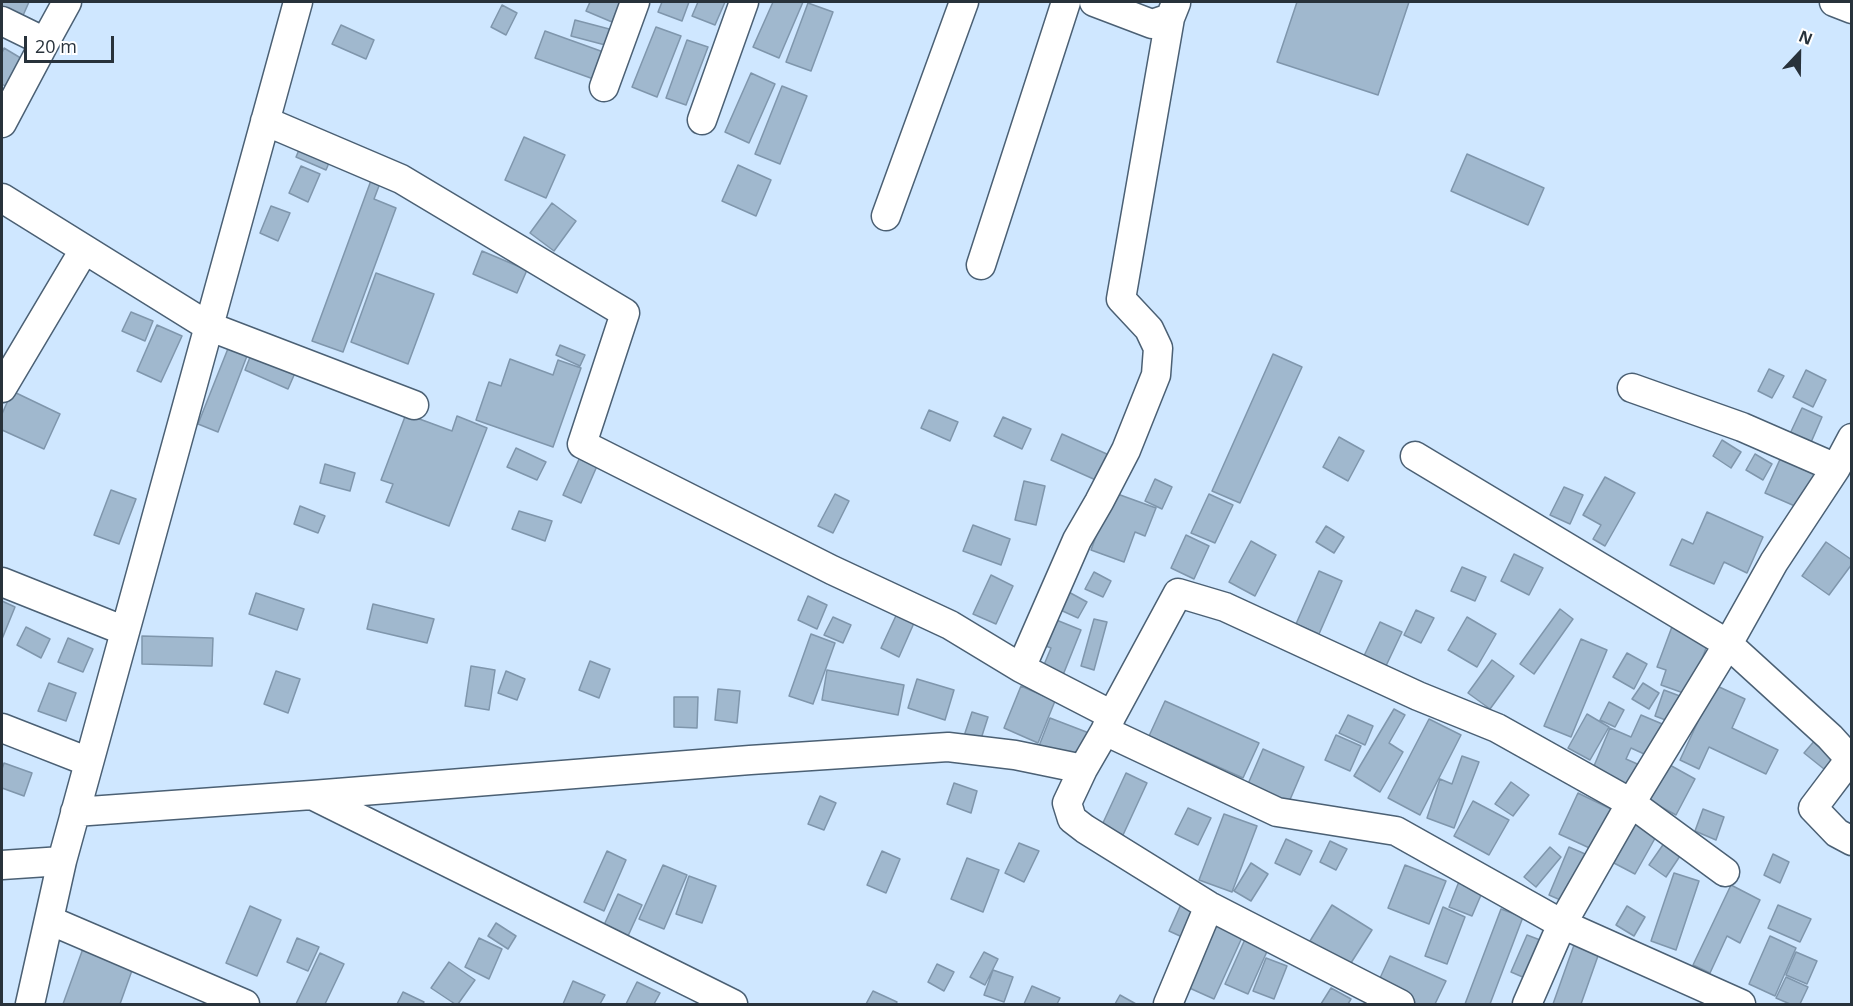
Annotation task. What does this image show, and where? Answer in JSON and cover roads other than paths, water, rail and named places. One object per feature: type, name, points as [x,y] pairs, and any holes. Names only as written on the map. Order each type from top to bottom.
[{"type":"street","points":[[4,113],[67,2]]},
{"type":"street","points":[[30,1005],[75,812],[298,2]]},
{"type":"street","points":[[604,87],[635,2]]},
{"type":"street","points":[[702,120],[744,2]]},
{"type":"street","points":[[886,216],[964,2]]},
{"type":"street","points":[[981,265],[1066,2]]},
{"type":"street","points":[[1094,2],[1152,24],[1174,10]]},
{"type":"street","points":[[1021,668],[1077,540],[1126,450],[1156,375],[1158,348],[1149,329],[1121,299],[1174,10]]},
{"type":"street","points":[[2,21],[45,42]]},
{"type":"street","points":[[265,121],[401,179],[625,313],[582,444],[832,570],[950,625],[1108,723],[1277,812],[1396,831],[1562,924],[1741,1005]]},
{"type":"street","points":[[2,198],[208,326],[414,405]]},
{"type":"street","points":[[2,388],[84,250]]},
{"type":"street","points":[[1632,388],[1742,427],[1836,468]]},
{"type":"street","points":[[1527,1005],[1562,924],[1631,803],[1728,644],[1774,562],[1836,468],[1851,438]]},
{"type":"street","points":[[1415,456],[1728,644],[1830,737],[1850,759],[1813,808],[1837,833],[1851,841]]},
{"type":"street","points":[[2,582],[125,631]]},
{"type":"street","points":[[1400,1005],[1209,906],[1072,819],[1067,803],[1178,593],[1225,607],[1418,696],[1497,728],[1631,803],[1725,872]]},
{"type":"street","points":[[2,728],[89,762]]},
{"type":"street","points":[[75,812],[948,747],[1015,755],[1083,769]]},
{"type":"street","points":[[312,795],[733,1005]]},
{"type":"street","points":[[2,865],[62,861]]},
{"type":"street","points":[[1168,1005],[1209,906]]},
{"type":"street","points":[[49,920],[245,1005]]}]
